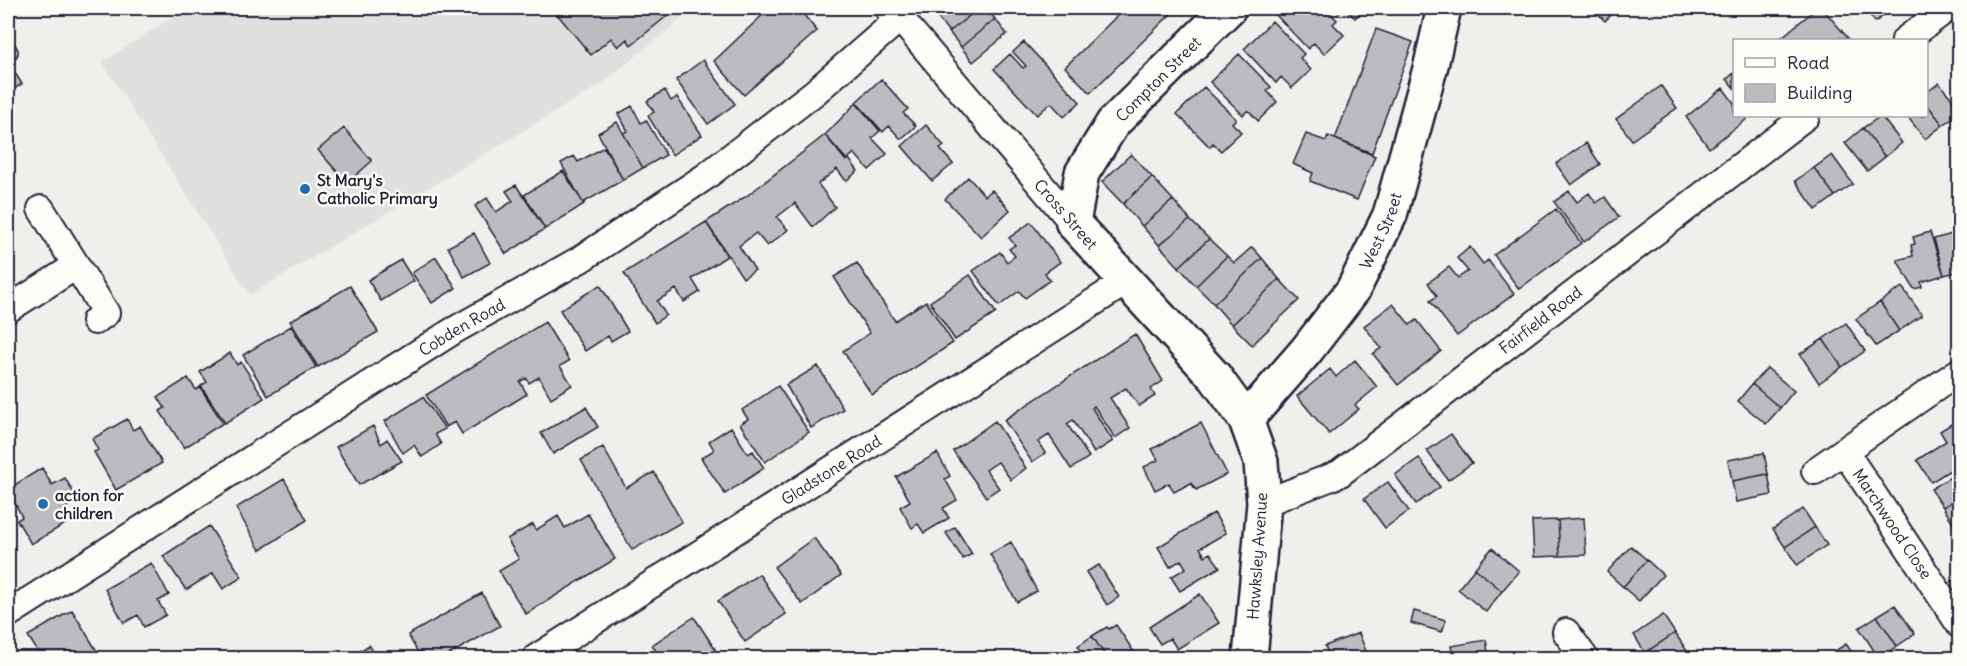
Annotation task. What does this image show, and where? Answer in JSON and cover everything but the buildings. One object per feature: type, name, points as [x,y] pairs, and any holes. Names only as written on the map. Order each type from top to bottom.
[{"type":"street","name":"Compton Street","points":[[1073,223],[1082,173],[1113,123],[1229,8]]},
{"type":"street","name":"West Street","points":[[1246,420],[1353,290],[1385,224],[1431,65],[1444,8]]},
{"type":"street","points":[[1906,39],[1948,8]]},
{"type":"street","name":"Cross Street","points":[[894,13],[1073,223],[1215,376],[1246,420]]},
{"type":"street","name":"Cobden Road","points":[[8,614],[453,331],[581,259],[705,177],[815,92],[894,13]]},
{"type":"street","name":"Fairfield Road","points":[[1264,503],[1339,474],[1805,117]]},
{"type":"street","points":[[41,209],[106,313],[95,321]]},
{"type":"street","points":[[8,309],[76,266]]},
{"type":"street","name":"Gladstone Road","points":[[536,658],[1126,281]]},
{"type":"street","name":"Marchwood Close","points":[[1815,471],[1959,371]]},
{"type":"street","name":"Hawksley Avenue","points":[[1246,420],[1262,462],[1264,503],[1246,656]]},
{"type":"street","name":"Marchwood Close","points":[[1845,452],[1959,625]]},
{"type":"street","points":[[1566,632],[1585,658]]},
{"type":"shaded area","name":"St Mary's Catholic Primary","points":[[187,8],[695,8],[603,83],[250,295],[102,62]]},
{"type":"place","name":"St Mary's Catholic Primary","points":[[305,189]]},
{"type":"place","name":"action for children","points":[[43,504]]}]
